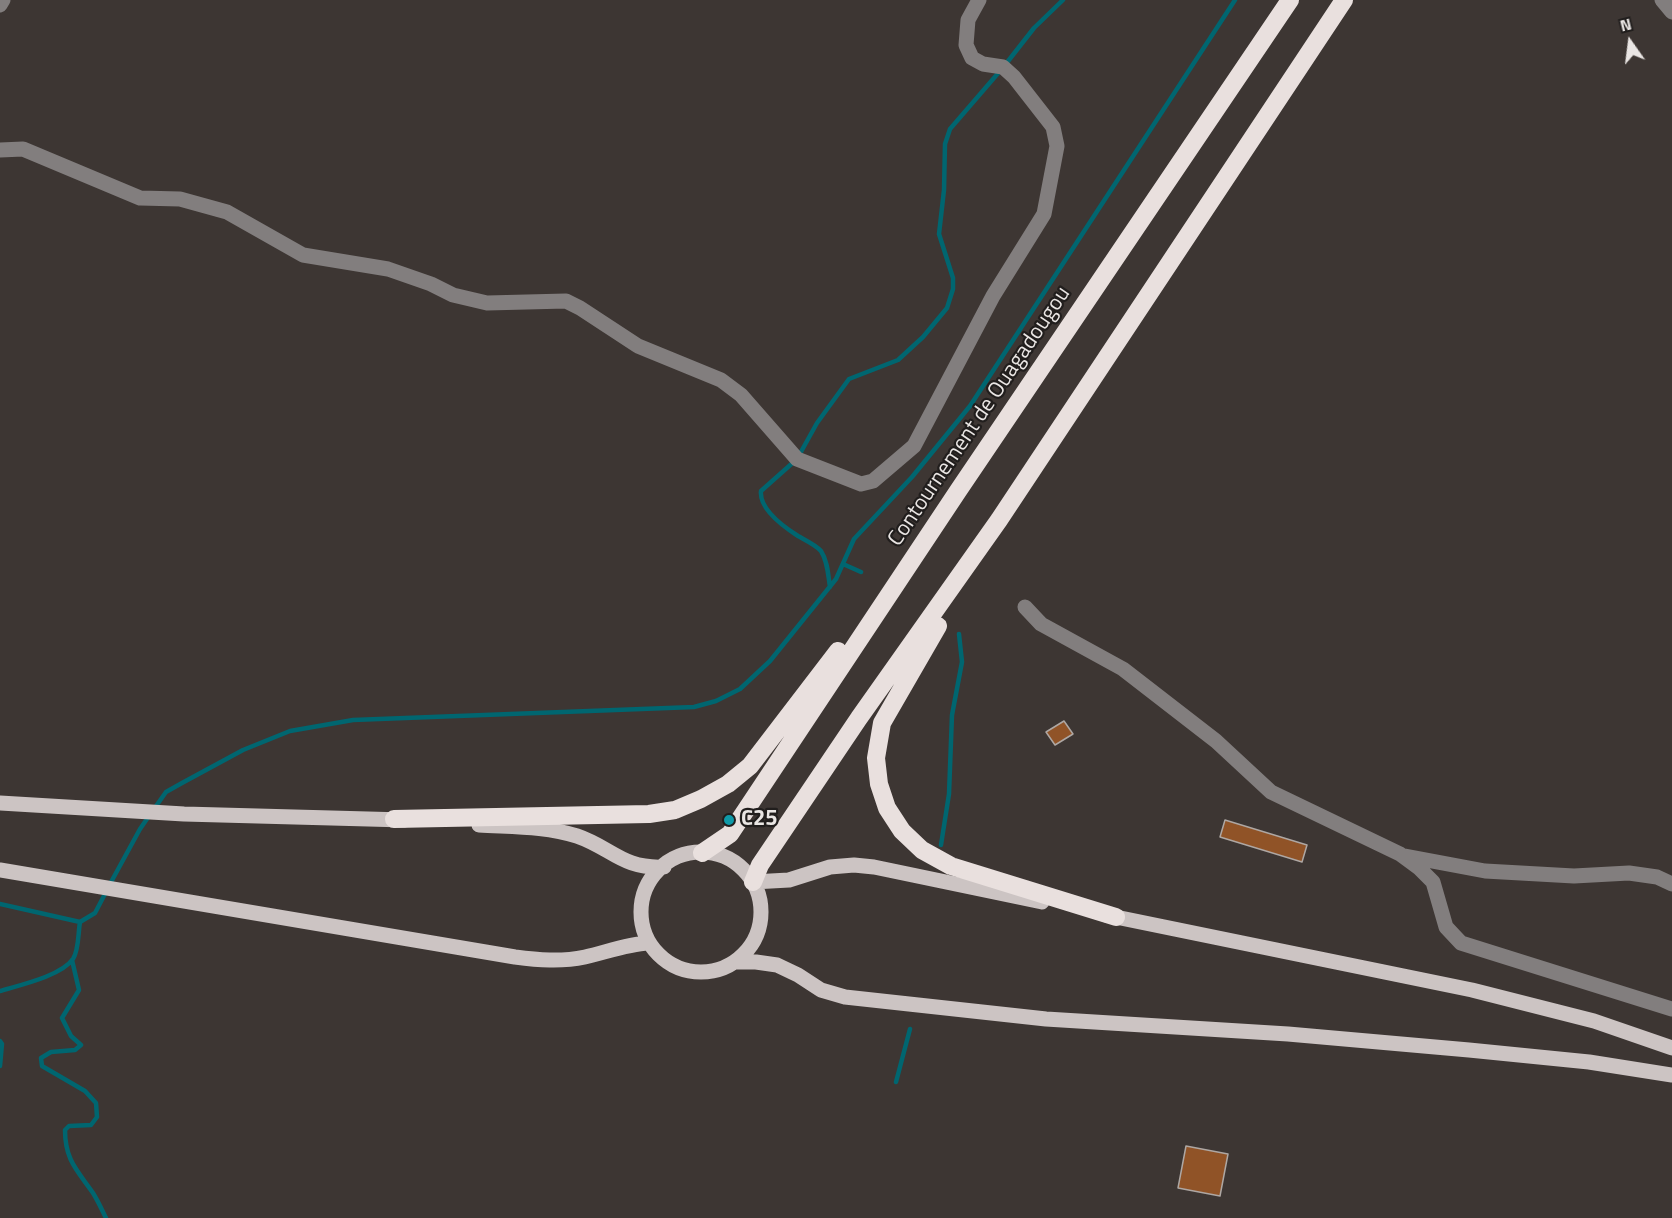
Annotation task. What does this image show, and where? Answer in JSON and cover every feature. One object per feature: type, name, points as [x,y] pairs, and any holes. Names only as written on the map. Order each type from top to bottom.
[{"type":"highway","name":"Contournement de Ouagadougou","points":[[702,853],[730,834],[958,491],[1290,0]]},
{"type":"highway","points":[[753,882],[760,865],[999,520],[1344,0]]},
{"type":"highway","points":[[394,819],[649,814],[675,810],[728,784],[750,766],[770,741],[958,491]]},
{"type":"highway","points":[[999,520],[882,723],[876,758],[879,784],[887,808],[902,831],[922,850],[951,866],[1116,917]]},
{"type":"main road","points":[[0,803],[184,814],[394,819],[553,830],[579,837],[627,863],[646,868],[663,867]]},
{"type":"main road","name":"Contournement de Ouagadougou","points":[[689,853],[702,853],[730,859],[746,872],[757,889],[762,909],[759,930],[750,948],[735,962],[716,970],[696,972],[678,968],[662,957],[650,943],[642,926],[641,906],[646,888],[656,872],[671,860],[689,853]]},
{"type":"main road","points":[[753,882],[789,880],[830,867],[854,865],[874,867],[1472,990],[1594,1021],[1672,1048]]},
{"type":"main road","points":[[0,870],[543,960],[566,960],[631,944],[650,943]]},
{"type":"main road","points":[[735,962],[777,965],[821,990],[845,997],[1046,1019],[1288,1034],[1469,1050],[1589,1062],[1672,1075]]},
{"type":"street","points":[[0,5],[3,0]]},
{"type":"street","points":[[0,150],[23,149],[140,198],[180,199],[227,212],[303,255],[388,270],[431,284],[453,295],[487,303],[566,301],[638,346],[721,380],[741,395],[797,459],[861,484],[873,481],[914,446],[993,296],[1044,214],[1057,146],[1053,127],[1014,77],[1003,67],[983,64],[972,58],[966,45],[968,20],[979,0]]},
{"type":"street","points":[[1662,0],[1672,12]]},
{"type":"street","points":[[1026,607],[1041,624],[1123,669],[1216,741],[1271,792],[1400,854],[1419,868],[1432,882],[1446,927],[1461,943],[1672,1009]]},
{"type":"street","points":[[1400,854],[1485,871],[1574,876],[1629,873],[1657,877],[1672,884]]},
{"type":"building","points":[[1064,721],[1073,734],[1055,745],[1046,732]]},
{"type":"building","points":[[1225,820],[1307,845],[1302,862],[1220,837]]},
{"type":"building","points":[[1186,1146],[1228,1154],[1220,1196],[1178,1188]]},
{"type":"waterway","points":[[1005,65],[1034,28],[1063,0]]},
{"type":"waterway","points":[[154,809],[166,792],[243,750],[290,731],[353,720],[694,707],[716,701],[740,689],[770,661],[836,579],[854,539],[912,477],[970,406],[1235,0]]},
{"type":"waterway","points":[[830,587],[821,551],[780,523],[768,511],[761,498],[761,491],[797,459],[817,423],[849,379],[898,360],[923,337],[947,308],[953,289],[953,278],[939,234],[944,190],[945,144],[950,129],[1000,71]]},
{"type":"waterway","points":[[843,564],[861,572]]},
{"type":"waterway","points":[[941,845],[949,794],[952,715],[962,662],[959,634]]},
{"type":"waterway","points":[[110,884],[149,816]]},
{"type":"waterway","points":[[0,904],[80,922],[95,913],[106,892]]},
{"type":"waterway","points":[[0,991],[40,979],[67,965],[73,959],[76,951],[80,922]]},
{"type":"waterway","points":[[72,960],[79,990],[62,1018],[71,1036],[81,1045],[75,1050],[51,1052],[41,1058],[42,1066],[85,1091],[96,1103],[97,1117],[91,1125],[69,1126],[65,1130],[67,1149],[73,1164],[93,1193],[106,1218]]},
{"type":"waterway","points":[[896,1082],[910,1029]]},
{"type":"waterway","points":[[0,1041],[2,1044],[0,1066]]},
{"type":"place","name":"C25","points":[[729,820]]}]
